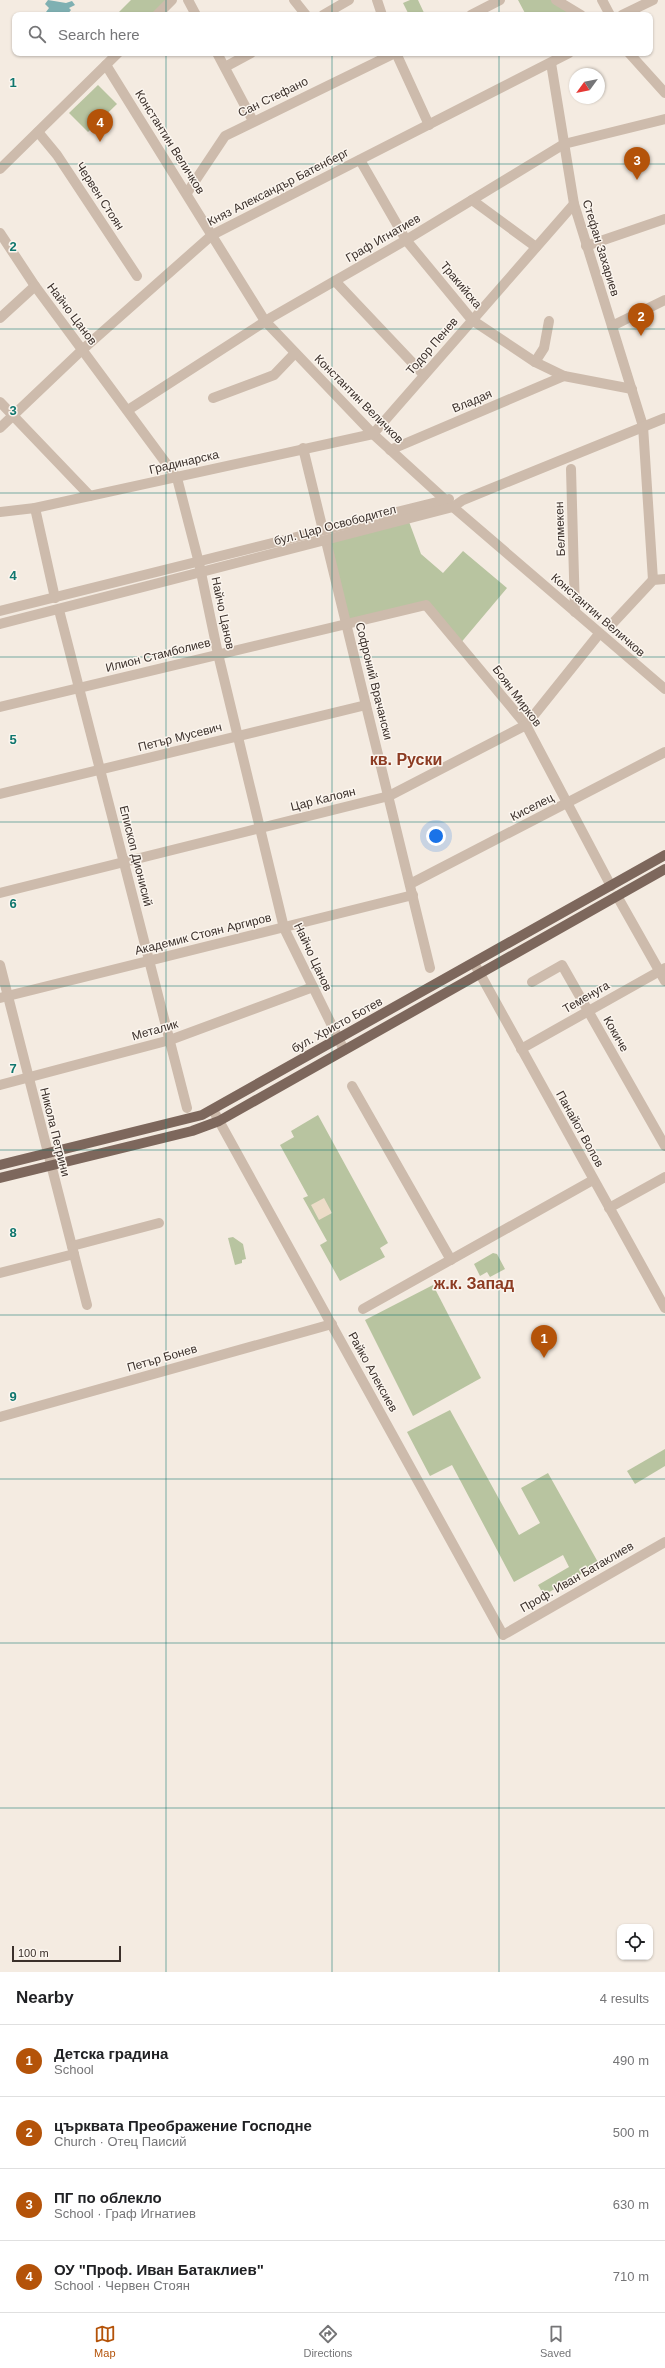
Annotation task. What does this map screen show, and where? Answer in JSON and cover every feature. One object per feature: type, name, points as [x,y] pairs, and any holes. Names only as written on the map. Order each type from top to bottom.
[{"type":"main road","name":"бул. Христо Ботев","points":[[0,1165],[190,1119],[213,1110],[665,855]]},
{"type":"main road","name":"бул. Христо Ботев","points":[[0,1178],[50,1167],[192,1131],[219,1121],[478,973],[665,869]]},
{"type":"street","points":[[160,12],[172,0]]},
{"type":"street","points":[[188,0],[194,12]]},
{"type":"street","points":[[294,0],[304,12]]},
{"type":"street","points":[[328,12],[349,0]]},
{"type":"street","points":[[377,0],[381,12]]},
{"type":"street","points":[[477,12],[500,0]]},
{"type":"street","points":[[556,0],[576,12]]},
{"type":"street","points":[[602,0],[608,12]]},
{"type":"street","points":[[628,12],[653,0]]},
{"type":"street","points":[[0,169],[115,56]]},
{"type":"street","points":[[219,56],[254,121]]},
{"type":"street","points":[[225,66],[245,56]]},
{"type":"street","name":"Сан Стефано","points":[[187,193],[225,136],[390,56]]},
{"type":"street","points":[[397,56],[429,125]]},
{"type":"street","name":"Княз Александър Батенберг","points":[[0,428],[82,350],[212,235],[564,56]]},
{"type":"street","points":[[633,56],[665,93]]},
{"type":"street","name":"Стефан Захариев","points":[[551,63],[574,204],[643,426],[654,580]]},
{"type":"street","name":"Константин Величков","points":[[106,65],[266,321],[295,353],[390,450],[599,634],[665,689]]},
{"type":"street","name":"Граф Игнатиев","points":[[128,410],[266,321],[406,240],[564,144],[665,119]]},
{"type":"street","name":"Червен Стоян","points":[[38,132],[57,155],[137,276]]},
{"type":"street","name":"Тракийска","points":[[360,160],[406,240],[472,320],[535,362],[564,376],[632,389]]},
{"type":"street","points":[[472,200],[536,247]]},
{"type":"street","name":"Тодор Пенев","points":[[373,434],[574,204]]},
{"type":"street","points":[[586,246],[665,219]]},
{"type":"street","name":"Найчо Цанов","points":[[0,233],[35,286],[177,478],[199,563],[218,654],[239,736],[284,928],[344,1050]]},
{"type":"street","points":[[335,281],[424,375]]},
{"type":"street","points":[[0,318],[35,286]]},
{"type":"street","points":[[612,326],[665,300]]},
{"type":"street","points":[[535,362],[544,348],[549,321]]},
{"type":"street","points":[[213,398],[274,375],[295,353]]},
{"type":"street","name":"Владая","points":[[390,450],[564,376]]},
{"type":"street","points":[[0,402],[90,496]]},
{"type":"street","name":"бул. Цар Освободител","points":[[0,624],[453,507],[463,500],[665,418]]},
{"type":"street","name":"Градинарска","points":[[0,512],[35,508],[177,478],[303,448],[373,434]]},
{"type":"street","points":[[303,448],[322,526]]},
{"type":"street","name":"Белмекен","points":[[572,469],[575,612]]},
{"type":"street","points":[[425,504],[429,498],[430,486]]},
{"type":"street","name":"бул. Цар Освободител","points":[[0,611],[199,563],[445,499],[463,500]]},
{"type":"street","points":[[35,508],[55,598]]},
{"type":"street","name":"Софроний Врачански","points":[[326,541],[430,968]]},
{"type":"street","points":[[612,624],[654,580],[665,579]]},
{"type":"street","name":"Боян Мирков","points":[[346,623],[426,605],[526,726],[566,804],[611,886]]},
{"type":"street","name":"Епископ Дионисий","points":[[59,610],[187,1108]]},
{"type":"street","name":"Илион Стамболиев","points":[[0,707],[346,623]]},
{"type":"street","name":"Цар Калоян","points":[[0,893],[389,796],[526,726],[599,634]]},
{"type":"street","name":"Петър Мусевич","points":[[0,794],[366,705]]},
{"type":"street","name":"Киселец","points":[[410,884],[665,752]]},
{"type":"street","name":"Академик Стоян Аргиров","points":[[4,997],[413,896]]},
{"type":"street","points":[[617,896],[662,969],[665,981]]},
{"type":"street","name":"Панайот Волов","points":[[474,963],[478,973],[665,1308]]},
{"type":"street","name":"Никола Петрини","points":[[0,965],[4,997],[28,1077],[50,1167],[87,1305]]},
{"type":"street","name":"Кокиче","points":[[532,982],[562,965],[665,1146]]},
{"type":"street","name":"Теменуга","points":[[521,1050],[662,969]]},
{"type":"street","name":"Металик","points":[[0,1085],[170,1040],[313,987]]},
{"type":"street","points":[[352,1086],[451,1260]]},
{"type":"street","name":"Райко Алексиев","points":[[213,1110],[503,1635]]},
{"type":"street","points":[[609,1208],[665,1178]]},
{"type":"street","points":[[363,1309],[594,1180]]},
{"type":"street","points":[[0,1273],[159,1223]]},
{"type":"street","name":"Петър Бонев","points":[[0,1417],[332,1324]]},
{"type":"street","name":"Проф. Иван Батаклиев","points":[[503,1635],[665,1542]]},
{"type":"green space","points":[[131,0],[169,0],[159,12],[119,12]]},
{"type":"green space","points":[[410,0],[418,0],[424,12],[408,12],[403,3]]},
{"type":"green space","points":[[518,0],[556,0],[576,12],[524,12]]},
{"type":"green space","points":[[98,85],[117,104],[88,132],[69,113]]},
{"type":"green space","points":[[408,519],[421,554],[443,573],[463,551],[507,588],[459,645],[426,605],[346,623],[326,541]]},
{"type":"green space","points":[[318,1115],[388,1243],[380,1248],[385,1257],[340,1281],[320,1245],[327,1241],[303,1198],[308,1196],[280,1145],[294,1137],[291,1131]]},
{"type":"green space","points":[[233,1237],[243,1244],[246,1259],[242,1260],[242,1263],[235,1265],[228,1238]]},
{"type":"green space","points":[[493,1253],[497,1254],[505,1269],[490,1277],[487,1272],[480,1276],[474,1264]]},
{"type":"green space","points":[[433,1285],[481,1378],[413,1416],[365,1320]]},
{"type":"green space","points":[[450,1410],[519,1535],[540,1523],[521,1488],[548,1473],[599,1564],[544,1595],[538,1585],[569,1567],[563,1555],[514,1582],[452,1465],[430,1476],[407,1432]]},
{"type":"green space","points":[[665,1449],[665,1466],[635,1484],[627,1471]]},
{"type":"shaded area","points":[[324,1198],[332,1213],[319,1220],[311,1205]]},
{"type":"water","points":[[48,0],[66,3],[72,1],[75,5],[69,8],[71,10],[69,12],[46,12],[49,8],[45,4]]},
{"type":"place","name":"ОУ \"Проф. Иван Батаклиев\"","points":[[100,142]]},
{"type":"place","name":"ПГ по облекло","points":[[637,180]]},
{"type":"place","name":"църквата Преображение Господне","points":[[641,336]]},
{"type":"place","name":"Детска градина","points":[[544,1358]]},
{"type":"district","name":"кв. Руски","points":[[406,759]]},
{"type":"district","name":"ж.к. Запад","points":[[474,1283]]}]
